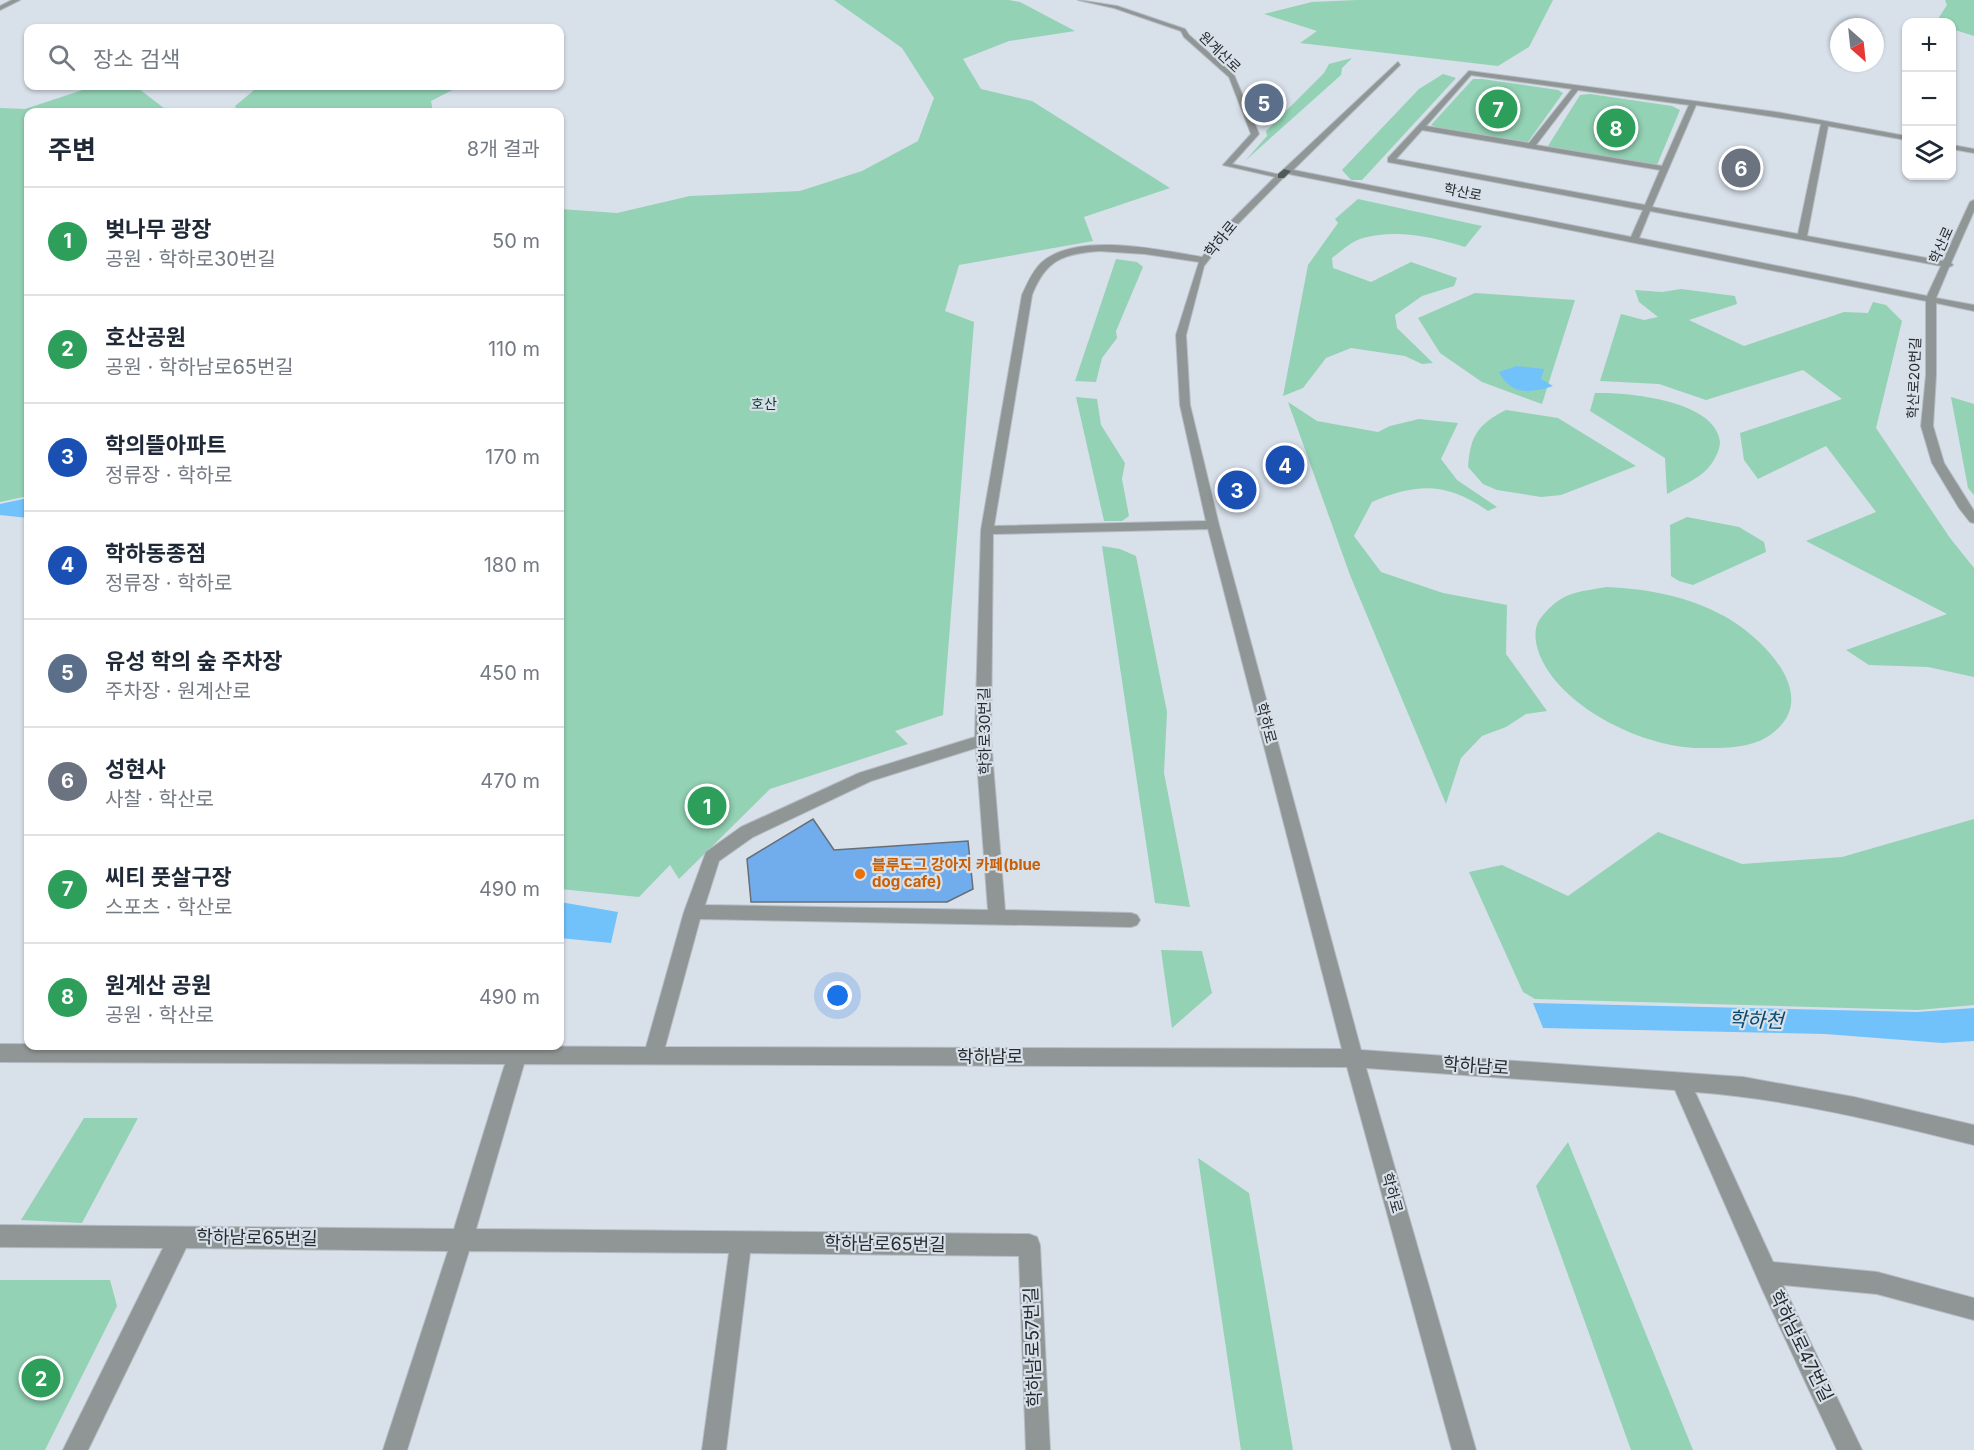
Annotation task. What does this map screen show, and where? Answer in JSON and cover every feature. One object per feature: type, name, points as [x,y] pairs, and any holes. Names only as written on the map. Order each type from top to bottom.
[{"type":"street","points":[[0,8],[17,0]]},
{"type":"street","name":"원계산로","points":[[1081,0],[1115,7],[1183,30],[1186,36],[1232,76],[1255,134],[1227,165],[1284,173]]},
{"type":"street","name":"학하로","points":[[1398,64],[1230,227],[1200,266],[1181,335],[1185,405],[1213,525],[1354,1058],[1464,1450]]},
{"type":"street","name":"학산로","points":[[1648,210],[1391,160],[1469,73],[1644,95],[1902,137]]},
{"type":"street","points":[[1531,146],[1576,88]]},
{"type":"street","points":[[1634,239],[1692,104]]},
{"type":"street","points":[[1803,238],[1825,123]]},
{"type":"street","points":[[1420,127],[1665,170]]},
{"type":"street","points":[[1956,148],[1974,151]]},
{"type":"street","name":"학산로","points":[[1284,173],[1634,239],[1974,308]]},
{"type":"street","name":"학산로","points":[[1931,298],[1969,226],[1974,202]]},
{"type":"street","points":[[1648,210],[1948,265]]},
{"type":"street","name":"학하로30번길","points":[[997,916],[983,740],[987,530],[1027,295],[1035,274],[1046,262],[1058,255],[1101,248],[1137,250],[1204,260]]},
{"type":"street","name":"학산로20번길","points":[[1931,298],[1931,375],[1927,426],[1938,463],[1974,519]]},
{"type":"street","points":[[987,530],[1213,525]]},
{"type":"street","points":[[653,1056],[693,912],[712,857],[747,832],[865,777],[983,740]]},
{"type":"street","points":[[693,912],[1131,920]]},
{"type":"street","name":"학하남로","points":[[0,1053],[1354,1058],[1743,1086],[1843,1104],[1974,1135]]},
{"type":"street","points":[[395,1450],[462,1240],[517,1055]]},
{"type":"street","points":[[1680,1080],[1766,1272]]},
{"type":"street","points":[[0,1236],[180,1237]]},
{"type":"street","name":"학하남로65번길","points":[[75,1450],[180,1237],[1029,1245]]},
{"type":"street","points":[[714,1450],[741,1242]]},
{"type":"street","name":"학하남로57번길","points":[[1029,1245],[1038,1450]]},
{"type":"street","name":"학하남로47번길","points":[[1766,1272],[1877,1283],[1974,1309]]},
{"type":"street","name":"학하남로47번길","points":[[1766,1272],[1850,1450]]},
{"type":"green space","name":"호산","points":[[834,0],[1009,0],[1020,2],[1075,31],[1009,41],[963,59],[981,89],[1032,101],[1170,188],[1084,217],[1093,241],[959,265],[945,311],[974,322],[943,715],[895,731],[908,744],[770,789],[679,879],[670,865],[639,897],[564,889],[564,209],[617,213],[690,196],[800,191],[862,171],[918,141],[934,98],[902,48]]},
{"type":"green space","points":[[1553,0],[1529,47],[1498,66],[1300,43],[1317,31],[1264,14],[1312,2]]},
{"type":"green space","points":[[1945,0],[1974,0],[1974,36],[1956,30],[1956,18],[1939,18],[1947,5]]},
{"type":"green space","points":[[1352,58],[1342,68],[1341,75],[1245,161],[1267,136],[1266,131],[1324,73],[1329,64]]},
{"type":"green space","points":[[1443,74],[1456,78],[1362,180],[1351,180],[1342,170],[1419,89]]},
{"type":"green space","points":[[1473,79],[1558,90],[1563,93],[1528,142],[1431,125]]},
{"type":"green space","points":[[83,90],[140,90],[164,108],[28,108]]},
{"type":"green space","points":[[254,90],[452,90],[431,101],[432,108],[236,108],[235,106]]},
{"type":"green space","points":[[1590,94],[1672,106],[1680,110],[1657,165],[1554,149],[1548,146],[1580,95]]},
{"type":"green space","points":[[0,108],[24,109],[24,497],[0,502]]},
{"type":"green space","points":[[1358,199],[1482,226],[1465,247],[1427,237],[1402,234],[1376,235],[1359,239],[1332,258],[1333,268],[1371,282],[1411,262],[1457,278],[1454,286],[1422,296],[1395,315],[1397,328],[1433,363],[1422,364],[1405,356],[1351,348],[1326,358],[1303,388],[1283,396],[1308,265],[1338,223],[1335,219]]},
{"type":"green space","points":[[1116,259],[1137,262],[1143,267],[1116,331],[1117,338],[1102,358],[1096,382],[1075,381]]},
{"type":"green space","points":[[1681,289],[1735,296],[1737,304],[1689,320],[1744,346],[1844,312],[1868,313],[1873,302],[1886,305],[1902,321],[1876,428],[1950,538],[1974,568],[1974,677],[1928,667],[1869,665],[1846,650],[1947,614],[1806,541],[1876,512],[1826,446],[1758,479],[1744,460],[1740,433],[1842,399],[1803,370],[1706,400],[1659,384],[1600,381],[1621,314],[1644,320],[1658,317],[1639,302],[1635,290],[1662,292]]},
{"type":"green space","points":[[1475,293],[1575,300],[1542,404],[1482,382],[1440,353],[1418,318]]},
{"type":"green space","points":[[1595,393],[1627,394],[1668,401],[1703,416],[1715,428],[1720,442],[1714,459],[1699,476],[1667,494],[1665,458],[1590,411]]},
{"type":"green space","points":[[1076,397],[1097,399],[1101,425],[1125,463],[1122,479],[1129,516],[1122,521],[1104,521]]},
{"type":"green space","points":[[1951,397],[1974,404],[1974,495],[1968,488]]},
{"type":"green space","points":[[1288,402],[1317,421],[1378,432],[1390,426],[1419,419],[1458,423],[1441,459],[1457,480],[1497,507],[1488,511],[1445,490],[1432,488],[1403,491],[1372,502],[1354,536],[1381,572],[1443,593],[1507,605],[1506,654],[1547,711],[1526,714],[1506,727],[1482,736],[1461,758],[1446,804],[1350,575]]},
{"type":"green space","points":[[1506,410],[1558,418],[1636,466],[1561,495],[1541,497],[1497,490],[1483,484],[1468,467],[1471,447],[1482,426]]},
{"type":"green space","points":[[1687,517],[1739,527],[1764,542],[1766,552],[1693,585],[1679,581],[1671,576],[1670,525]]},
{"type":"green space","points":[[1102,546],[1120,549],[1136,556],[1167,712],[1164,773],[1190,907],[1155,903]]},
{"type":"green space","points":[[1607,587],[1652,592],[1696,603],[1740,626],[1771,654],[1783,671],[1790,688],[1791,706],[1784,722],[1767,737],[1751,744],[1700,748],[1655,741],[1608,722],[1587,709],[1552,677],[1539,654],[1536,644],[1536,628],[1543,615],[1560,600],[1579,592]]},
{"type":"green space","points":[[1974,819],[1974,1005],[1918,1010],[1535,999],[1523,992],[1469,872],[1502,865],[1568,896],[1658,832],[1742,864],[1842,857]]},
{"type":"green space","points":[[1161,950],[1202,951],[1212,993],[1172,1028]]},
{"type":"green space","points":[[84,1118],[138,1118],[82,1223],[21,1220]]},
{"type":"green space","points":[[1568,1142],[1693,1450],[1631,1450],[1536,1186]]},
{"type":"green space","points":[[1198,1158],[1249,1193],[1293,1450],[1241,1450]]},
{"type":"green space","points":[[0,1280],[110,1280],[117,1306],[45,1450],[0,1450]]},
{"type":"water","points":[[1517,366],[1544,369],[1541,379],[1553,386],[1530,391],[1516,389],[1504,380],[1499,372]]},
{"type":"water","points":[[24,499],[24,518],[0,515],[0,504]]},
{"type":"water","points":[[564,903],[618,912],[611,943],[564,938]]},
{"type":"water","name":"학하천","points":[[1533,1003],[1917,1012],[1974,1008],[1974,1041],[1942,1043],[1825,1034],[1543,1028]]},
{"type":"building","name":"블루도그 강아지 카페(blue dog cafe)","points":[[813,819],[834,850],[968,841],[973,889],[947,902],[751,902],[747,859]]},
{"type":"place","name":"유성 학의 숲 주차장","points":[[1264,103]]},
{"type":"place","name":"씨티 풋살구장","points":[[1498,109]]},
{"type":"place","name":"원계산 공원","points":[[1616,128]]},
{"type":"place","name":"성현사","points":[[1741,168]]},
{"type":"place","name":"학하동종점","points":[[1285,465]]},
{"type":"place","name":"학의뜰아파트","points":[[1237,490]]},
{"type":"place","name":"벚나무 광장","points":[[707,806]]},
{"type":"place","name":"블루도그 강아지 카페(blue dog cafe)","points":[[860,874]]},
{"type":"place","name":"호산공원","points":[[41,1378]]}]
